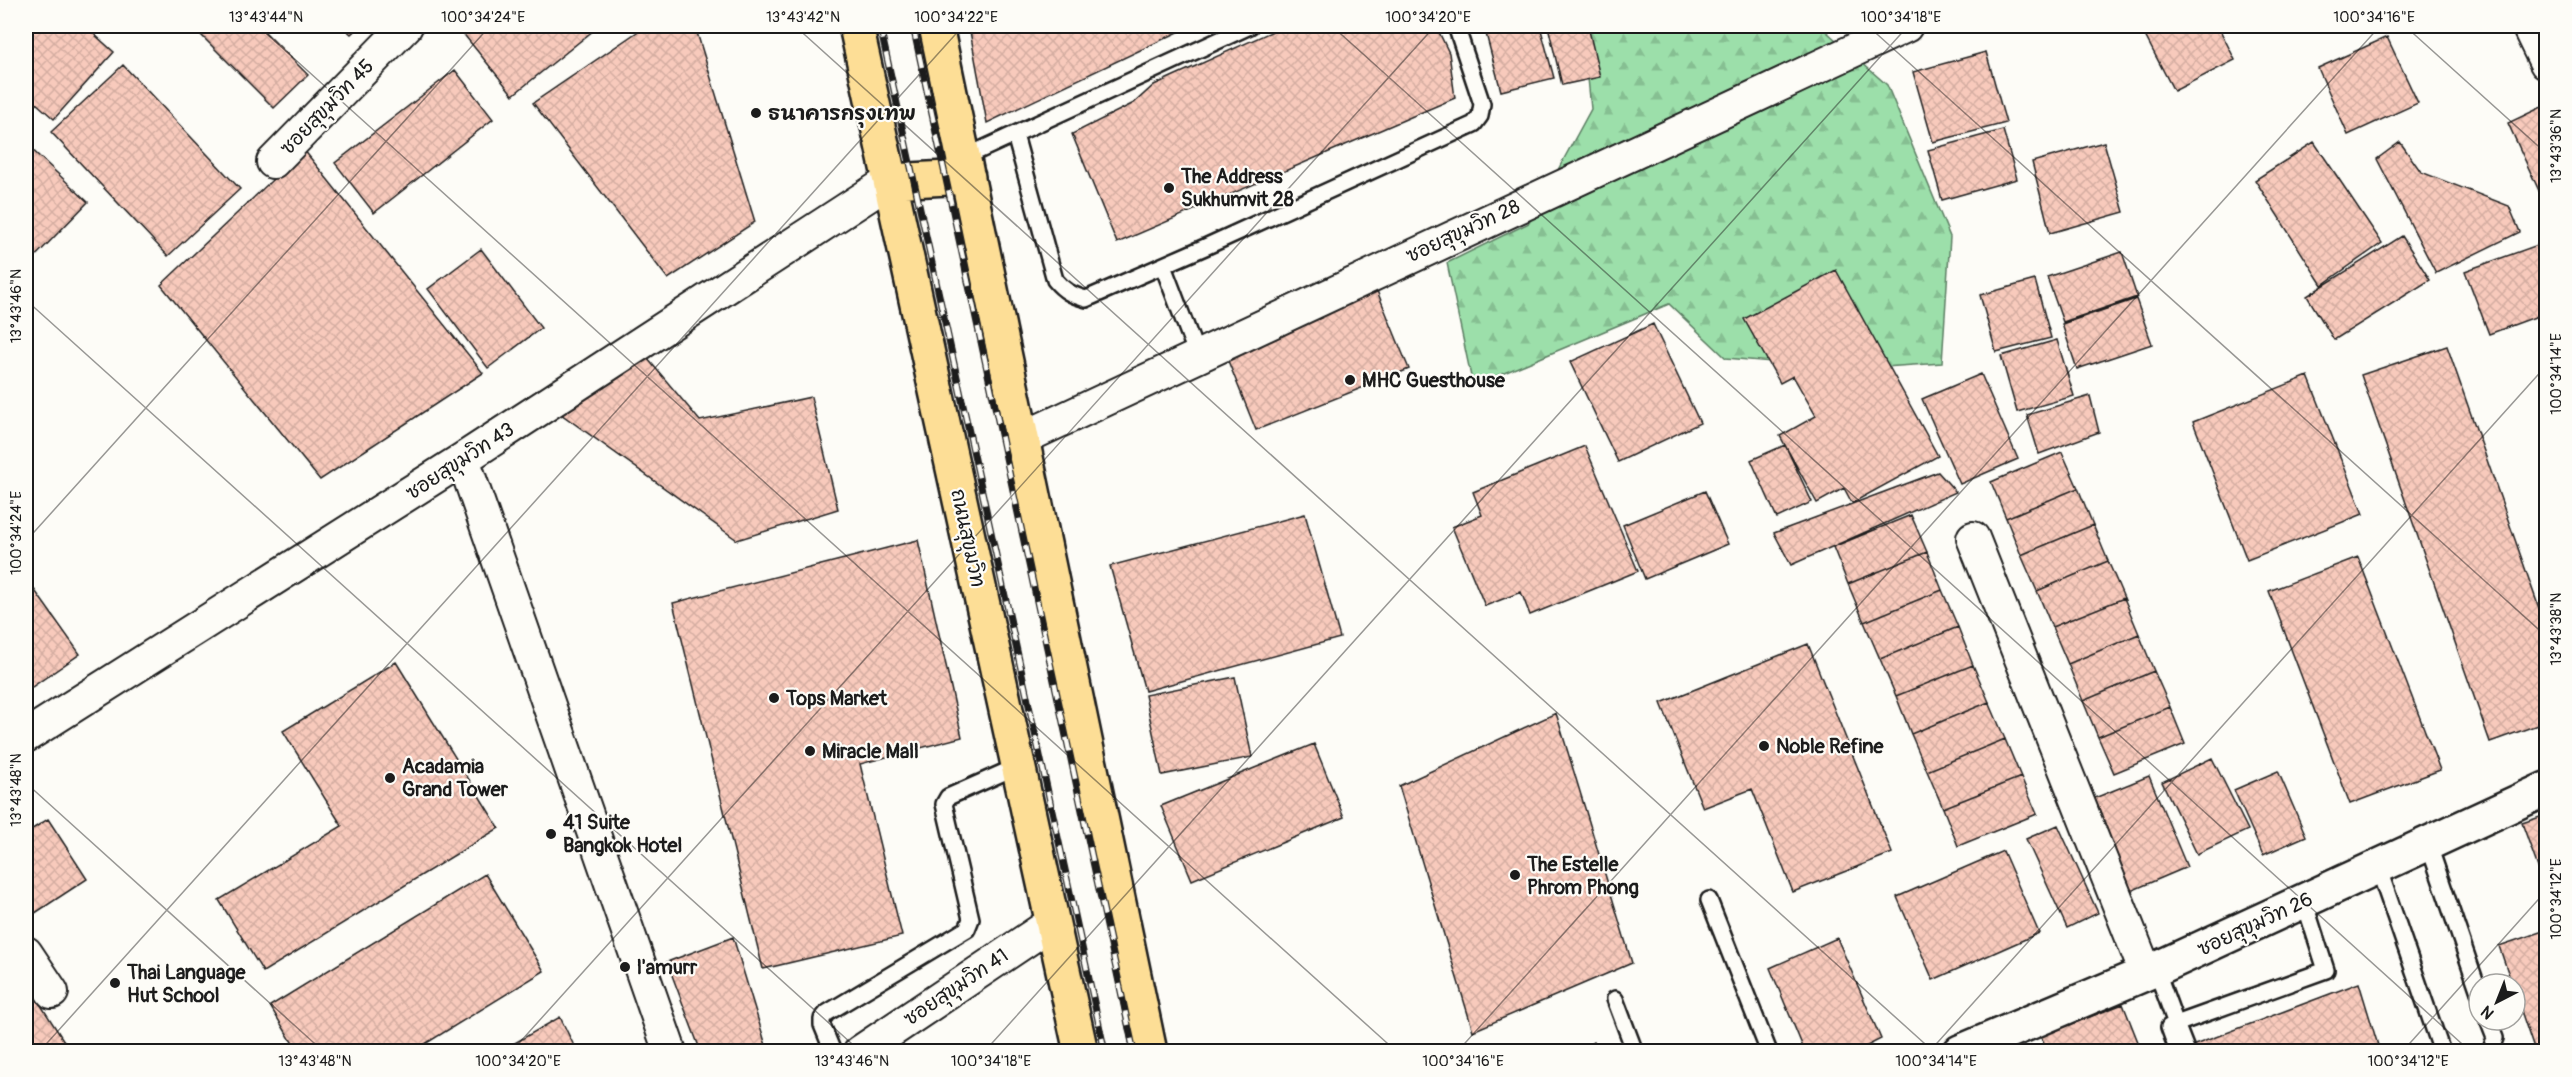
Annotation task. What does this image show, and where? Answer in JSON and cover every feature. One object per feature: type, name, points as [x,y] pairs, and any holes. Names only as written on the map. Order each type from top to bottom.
[{"type":"main road","name":"ถนนสุขุมวิท","points":[[856,26],[1081,1052]]},
{"type":"main road","points":[[936,26],[1150,1052]]},
{"type":"main road","points":[[890,181],[966,167]]},
{"type":"street","name":"ซอยสุขุมวิท 45","points":[[273,162],[406,26]]},
{"type":"street","name":"ซอยสุขุมวิท 28","points":[[1021,439],[1906,26]]},
{"type":"street","points":[[2528,26],[2547,63]]},
{"type":"street","name":"ซอยสุขุมวิท 43","points":[[26,736],[463,459],[890,181]]},
{"type":"street","points":[[463,459],[670,1052]]},
{"type":"street","points":[[1973,538],[2151,971]]},
{"type":"street","name":"ซอยสุขุมวิท 26","points":[[1960,1052],[2011,1035],[2547,789]]},
{"type":"street","name":"ซอยสุขุมวิท 41","points":[[860,1052],[1052,922]]},
{"type":"street","points":[[26,953],[52,992]]},
{"type":"lane","points":[[966,167],[1015,135],[1250,26]]},
{"type":"lane","points":[[1015,135],[1055,280],[1073,296],[1086,298],[1163,266],[1474,124],[1480,116],[1482,104],[1456,26]]},
{"type":"lane","points":[[1163,266],[1197,355]]},
{"type":"lane","points":[[833,1052],[822,1025],[822,1019],[827,1013],[967,929],[971,919],[944,804],[948,797],[1018,766]]},
{"type":"lane","points":[[2428,843],[2472,972]]},
{"type":"lane","points":[[2378,867],[2442,1052]]},
{"type":"lane","points":[[1709,900],[1770,1052]]},
{"type":"lane","points":[[2178,1052],[2169,1027],[2326,970],[2304,901]]},
{"type":"lane","points":[[2151,971],[2187,1052]]},
{"type":"lane","points":[[1615,999],[1635,1052]]},
{"type":"lane","points":[[2490,1052],[2495,1038],[2493,1032]]},
{"type":"green space","points":[[1583,26],[1820,26],[1887,85],[1950,237],[1942,363],[1855,369],[1726,358],[1669,304],[1473,386],[1447,263],[1529,223],[1591,109]]},
{"type":"building","points":[[26,26],[85,26],[114,52],[54,119],[26,94]]},
{"type":"building","points":[[192,26],[259,26],[308,75],[274,108]]},
{"type":"building","points":[[342,26],[360,26],[351,34]]},
{"type":"building","points":[[457,26],[599,26],[513,95]]},
{"type":"building","points":[[646,26],[695,26],[755,222],[668,279],[533,103]]},
{"type":"building","points":[[969,26],[1191,26],[987,123]]},
{"type":"building","name":"The Address Sukhumvit 28","points":[[1284,26],[1436,26],[1449,53],[1455,98],[1117,243],[1072,134],[1134,103],[1154,85]]},
{"type":"building","points":[[1484,26],[1540,26],[1554,78],[1501,91]]},
{"type":"building","points":[[1548,26],[1588,26],[1600,77],[1562,85]]},
{"type":"building","points":[[2140,26],[2218,26],[2235,60],[2174,91]]},
{"type":"building","points":[[2387,37],[2418,103],[2348,135],[2318,68]]},
{"type":"building","points":[[1986,52],[2006,123],[1933,142],[1913,72]]},
{"type":"building","points":[[123,65],[240,189],[168,256],[51,132]]},
{"type":"building","points":[[455,70],[493,119],[374,213],[335,163]]},
{"type":"building","points":[[2546,105],[2546,206],[2508,123]]},
{"type":"building","points":[[2003,130],[2017,179],[1942,200],[1928,150]]},
{"type":"building","points":[[2104,142],[2124,212],[2050,233],[2032,162]]},
{"type":"building","points":[[2314,142],[2382,243],[2322,285],[2255,180]]},
{"type":"building","points":[[2400,142],[2421,172],[2509,206],[2520,232],[2436,273],[2377,159]]},
{"type":"building","points":[[26,144],[88,202],[26,266]]},
{"type":"building","points":[[304,150],[483,373],[320,480],[161,285]]},
{"type":"building","points":[[2402,236],[2430,280],[2334,340],[2307,296]]},
{"type":"building","points":[[2546,242],[2546,313],[2489,334],[2465,271]]},
{"type":"building","points":[[481,249],[541,328],[488,368],[428,289]]},
{"type":"building","points":[[2122,252],[2137,297],[2063,322],[2047,277]]},
{"type":"building","points":[[1836,270],[1938,456],[1852,503],[1844,488],[1817,503],[1780,436],[1816,416],[1793,376],[1780,383],[1744,319]]},
{"type":"building","points":[[2035,280],[2051,338],[1996,352],[1980,295]]},
{"type":"building","points":[[1375,286],[1409,369],[1256,430],[1222,346]]},
{"type":"building","points":[[2136,299],[2152,344],[2077,369],[2062,324]]},
{"type":"building","points":[[1653,324],[1700,423],[1618,462],[1570,362]]},
{"type":"building","points":[[2057,340],[2074,396],[2017,412],[2001,356]]},
{"type":"building","points":[[2447,346],[2546,628],[2546,722],[2490,742],[2361,375]]},
{"type":"building","points":[[642,352],[700,421],[811,397],[838,509],[737,540],[554,409]]},
{"type":"building","points":[[1981,374],[2018,459],[1960,484],[1922,399]]},
{"type":"building","points":[[2308,376],[2363,514],[2247,560],[2193,422]]},
{"type":"building","points":[[2090,396],[2099,432],[2039,454],[2027,415]]},
{"type":"building","points":[[1785,445],[1812,502],[1777,518],[1751,460]]},
{"type":"building","points":[[1585,446],[1638,571],[1530,615],[1521,592],[1485,606],[1452,527],[1482,515],[1473,492]]},
{"type":"building","points":[[2062,452],[2078,488],[2006,518],[1991,482]]},
{"type":"building","points":[[1938,472],[1956,492],[1791,565],[1774,533]]},
{"type":"building","points":[[2078,488],[2093,525],[2021,555],[2006,518]]},
{"type":"building","points":[[1705,491],[1728,544],[1645,579],[1623,525]]},
{"type":"building","points":[[1305,514],[1340,638],[1145,691],[1110,566]]},
{"type":"building","points":[[1911,515],[1927,552],[1848,584],[1833,547]]},
{"type":"building","points":[[2093,525],[2108,561],[2037,591],[2021,555]]},
{"type":"building","name":"Miracle Mall","points":[[918,540],[962,737],[860,764],[902,936],[763,969],[673,603]]},
{"type":"building","points":[[1927,552],[1942,590],[1864,622],[1848,584]]},
{"type":"building","points":[[2358,557],[2440,770],[2350,804],[2269,591]]},
{"type":"building","points":[[2108,561],[2124,598],[2052,627],[2037,591]]},
{"type":"building","points":[[26,578],[80,654],[26,691]]},
{"type":"building","points":[[1942,590],[1958,627],[1880,659],[1864,622]]},
{"type":"building","points":[[2124,598],[2139,634],[2068,664],[2052,627]]},
{"type":"building","points":[[1958,627],[1973,665],[1896,696],[1880,659]]},
{"type":"building","points":[[2139,634],[2154,671],[2083,701],[2068,664]]},
{"type":"building","name":"Noble Refine","points":[[1808,644],[1892,853],[1793,892],[1752,789],[1703,808],[1661,703]]},
{"type":"building","name":"Acadamia Grand Tower","points":[[396,662],[499,828],[263,972],[219,900],[342,826],[283,731]]},
{"type":"building","points":[[1973,665],[1989,702],[1911,734],[1896,696]]},
{"type":"building","points":[[2154,671],[2170,707],[2098,737],[2083,701]]},
{"type":"building","points":[[1235,677],[1252,757],[1162,775],[1145,695]]},
{"type":"building","points":[[1989,702],[2005,739],[1927,771],[1911,734]]},
{"type":"building","points":[[2170,707],[2185,744],[2114,773],[2098,737]]},
{"type":"building","name":"The Estelle Phrom Phong","points":[[1556,713],[1632,963],[1473,1031],[1399,786]]},
{"type":"building","points":[[2005,739],[2021,777],[1943,808],[1927,771]]},
{"type":"building","points":[[1314,744],[1344,817],[1192,880],[1161,806]]},
{"type":"building","points":[[2212,758],[2248,830],[2197,854],[2162,782]]},
{"type":"building","points":[[2278,771],[2306,836],[2263,855],[2234,790]]},
{"type":"building","points":[[2149,776],[2187,867],[2119,896],[2080,804]]},
{"type":"building","points":[[2021,777],[2037,814],[1958,846],[1943,808]]},
{"type":"building","points":[[2546,815],[2546,886],[2545,887],[2522,823]]},
{"type":"building","points":[[48,819],[87,879],[26,919],[26,833]]},
{"type":"building","points":[[2058,825],[2098,913],[2067,928],[2026,839]]},
{"type":"building","points":[[2003,851],[2039,933],[1933,980],[1897,897]]},
{"type":"building","points":[[485,874],[544,971],[412,1052],[298,1052],[270,1006]]},
{"type":"building","points":[[2546,930],[2546,1052],[2535,1052],[2527,1028],[2527,972],[2508,972],[2499,946]]},
{"type":"building","points":[[733,937],[768,1052],[701,1052],[667,962]]},
{"type":"building","points":[[1837,938],[1881,1039],[1855,1052],[1805,1052],[1770,968]]},
{"type":"building","points":[[26,982],[71,1052],[26,1052]]},
{"type":"building","points":[[2359,983],[2380,1052],[2176,1052]]},
{"type":"building","points":[[2123,1004],[2142,1052],[2047,1052],[2041,1036]]},
{"type":"building","points":[[560,1017],[577,1052],[499,1052]]},
{"type":"building","points":[[1594,1042],[1598,1052],[1575,1052]]},
{"type":"railway","points":[[880,26],[1105,1052]]},
{"type":"railway","points":[[913,26],[1134,1052]]},
{"type":"place","name":"ธนาคารกรุงเทพ","points":[[756,113]]},
{"type":"place","name":"The Address Sukhumvit 28","points":[[1169,188]]},
{"type":"place","name":"MHC Guesthouse","points":[[1350,380]]},
{"type":"place","name":"Tops Market","points":[[774,698]]},
{"type":"place","name":"Noble Refine","points":[[1764,746]]},
{"type":"place","name":"Miracle Mall","points":[[810,751]]},
{"type":"place","name":"Acadamia Grand Tower","points":[[390,778]]},
{"type":"place","name":"41 Suite Bangkok Hotel","points":[[551,834]]},
{"type":"place","name":"The Estelle Phrom Phong","points":[[1515,875]]},
{"type":"place","name":"l'amurr","points":[[625,967]]},
{"type":"place","name":"Thai Language Hut School","points":[[115,983]]}]
